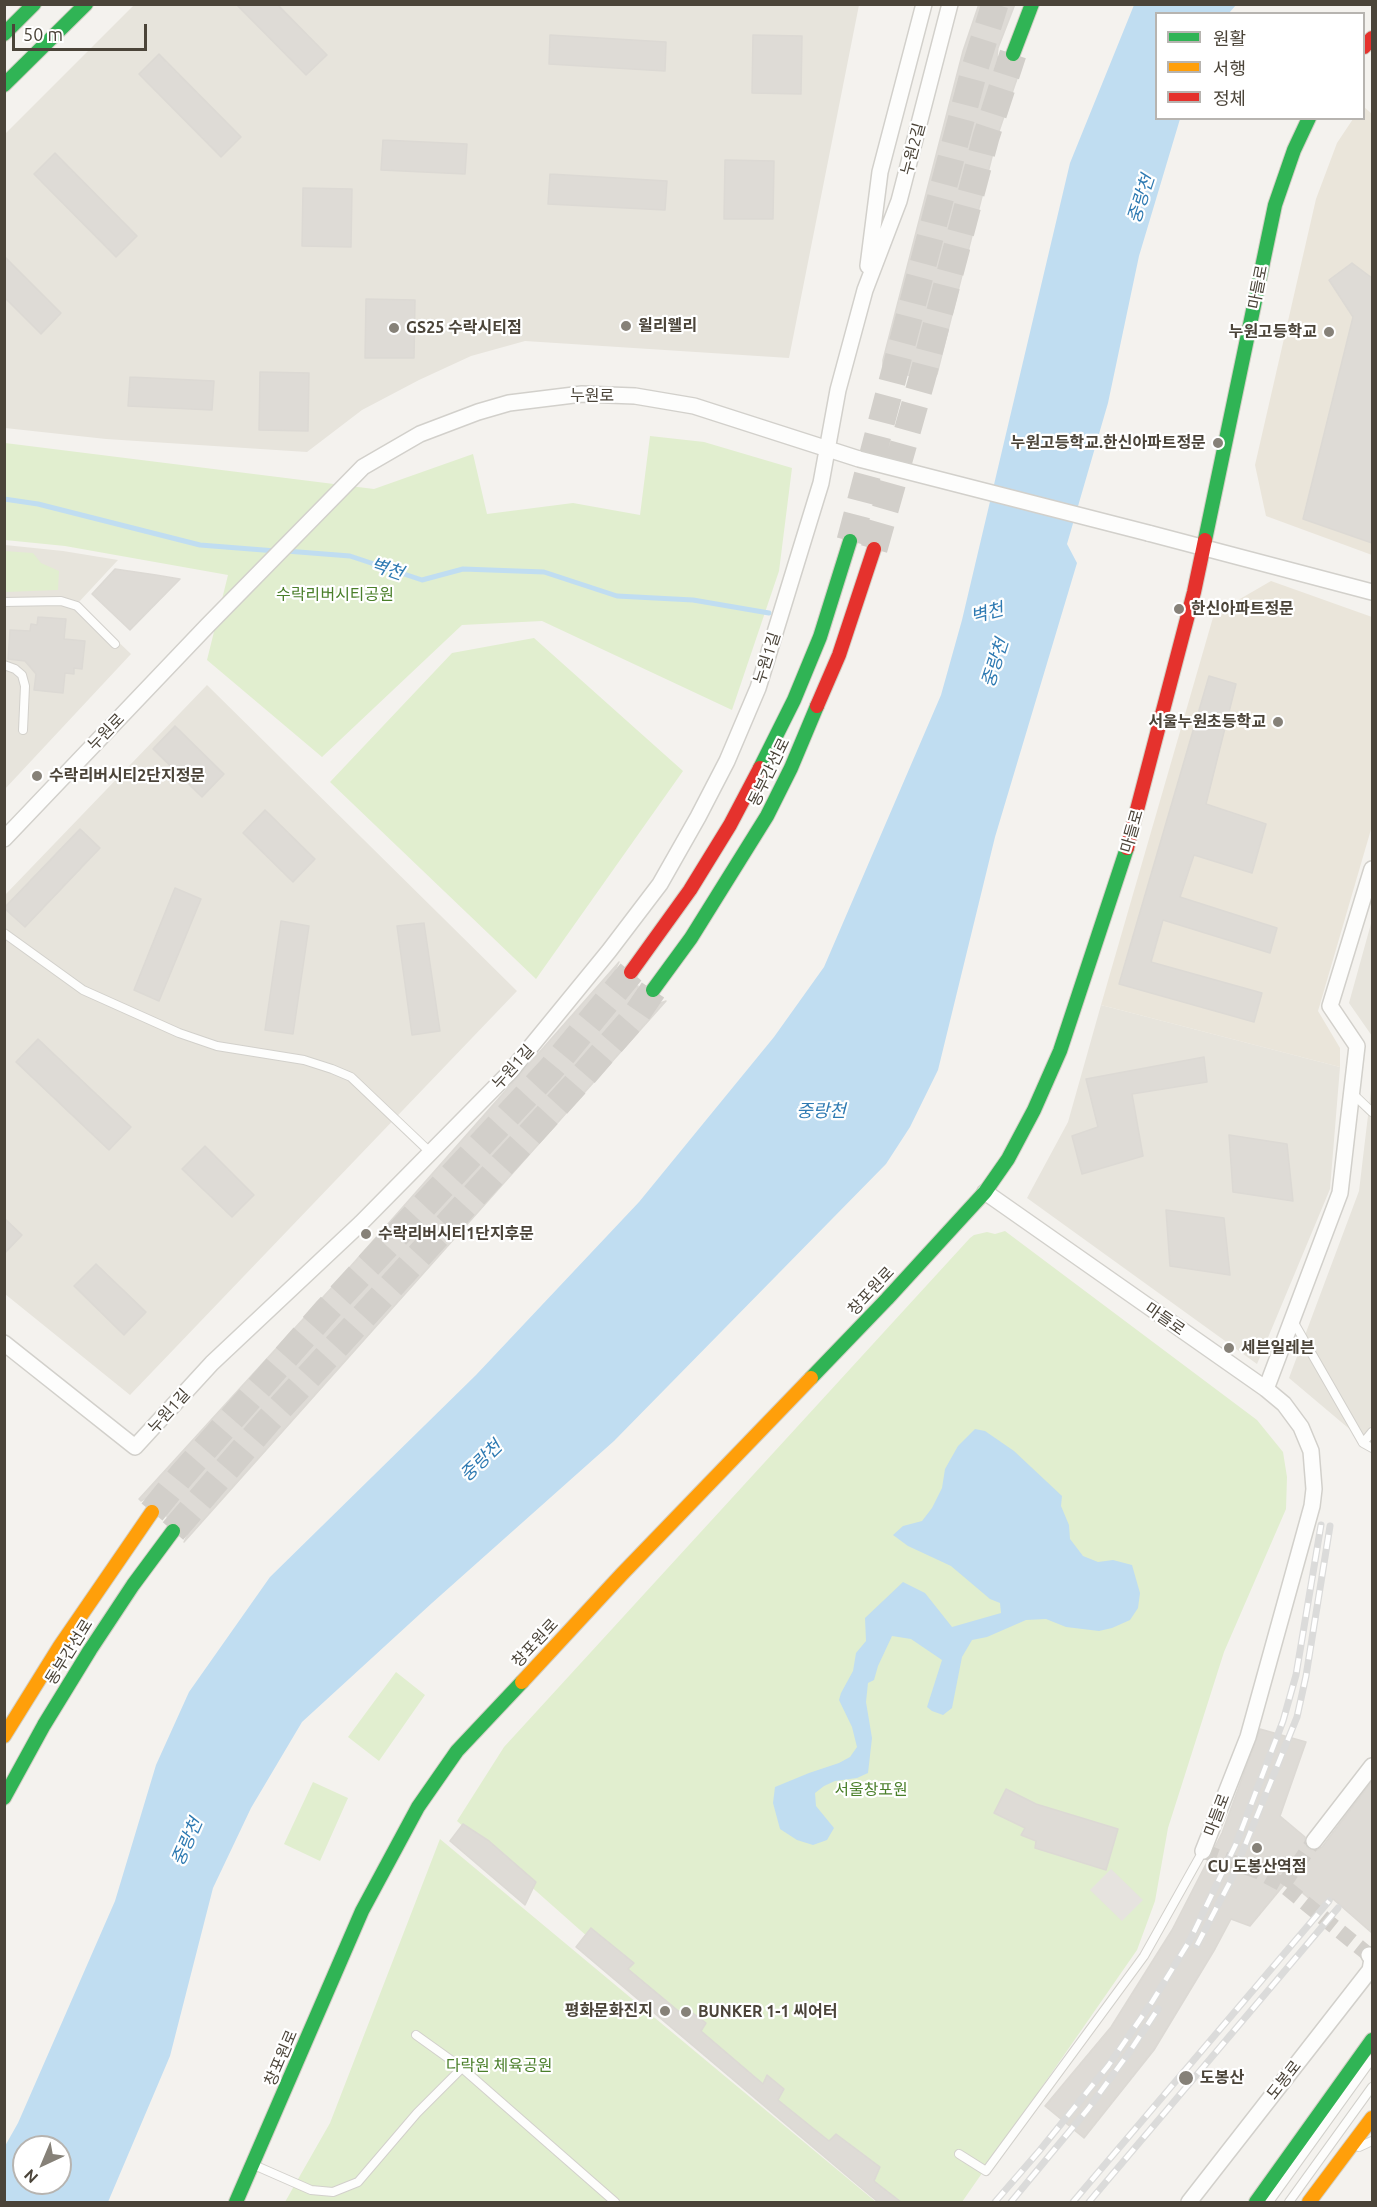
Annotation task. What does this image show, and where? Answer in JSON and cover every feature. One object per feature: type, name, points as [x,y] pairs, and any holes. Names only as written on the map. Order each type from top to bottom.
[{"type":"main road","points":[[4,34],[34,4]]},
{"type":"main road","points":[[4,85],[86,4]]},
{"type":"main road","points":[[1013,54],[1032,4]]},
{"type":"main road","name":"마들로","points":[[985,1192],[1008,1159],[1034,1110],[1060,1051],[1130,839],[1204,548],[1275,205],[1294,150],[1308,120]]},
{"type":"main road","name":"동부간선로","points":[[631,972],[690,890],[730,825],[759,771],[794,700],[820,637],[850,541]]},
{"type":"main road","name":"동부간선로","points":[[653,990],[691,938],[730,878],[791,768],[839,655],[873,549]]},
{"type":"main road","name":"창포원로","points":[[236,2202],[362,1911],[418,1807],[457,1751],[631,1565],[887,1299],[985,1192]]},
{"type":"main road","name":"동부간선로","points":[[4,1736],[60,1646],[152,1512]]},
{"type":"main road","name":"동부간선로","points":[[4,1798],[44,1725],[90,1650],[133,1585],[173,1531]]},
{"type":"main road","points":[[1257,2202],[1372,2040]]},
{"type":"main road","points":[[1309,2202],[1372,2118]]},
{"type":"street","name":"누원2길","points":[[865,290],[880,172],[924,4]]},
{"type":"street","name":"누원2길","points":[[827,450],[838,390],[865,290],[899,201],[950,4]]},
{"type":"street","name":"누원로","points":[[4,838],[363,467],[420,434],[477,412],[531,399],[582,394],[636,396],[694,406],[827,450],[1372,592]]},
{"type":"street","name":"누원1길","points":[[4,1343],[135,1448],[212,1363],[361,1223],[510,1072],[602,960],[660,884],[727,761],[758,688],[818,494],[827,450]]},
{"type":"street","points":[[1266,1389],[1340,1193],[1357,1046],[1330,1006],[1372,869]]},
{"type":"street","name":"마들로","points":[[985,1192],[1266,1389],[1284,1404],[1301,1427],[1311,1451],[1314,1490],[1312,1506],[1248,1737],[1203,1851]]},
{"type":"street","points":[[1314,1841],[1372,1766]]},
{"type":"street","name":"도봉로","points":[[1189,2202],[1370,1970],[1372,1959],[1369,1955]]},
{"type":"lane","points":[[4,602],[62,601],[77,606],[115,644]]},
{"type":"lane","points":[[4,665],[15,669],[22,675],[26,686],[23,730]]},
{"type":"lane","points":[[4,933],[83,990],[179,1034],[217,1046],[304,1060],[351,1077],[431,1153]]},
{"type":"lane","points":[[1352,1094],[1372,1112]]},
{"type":"lane","points":[[1292,1320],[1363,1443],[1372,1448]]},
{"type":"lane","points":[[1363,1443],[1372,1432]]},
{"type":"lane","name":"마들로","points":[[959,2154],[986,2171],[1144,1956],[1203,1851]]},
{"type":"lane","points":[[416,2035],[462,2068],[615,2202]]},
{"type":"lane","points":[[1269,2202],[1372,2059]]},
{"type":"lane","points":[[254,2164],[311,2190],[333,2192],[358,2182],[417,2113],[462,2068]]},
{"type":"lane","points":[[1289,2202],[1372,2087]]},
{"type":"lane","points":[[1347,2153],[1372,2141]]},
{"type":"shaded area","points":[[134,5],[859,5],[789,358],[525,341],[471,356],[419,380],[362,410],[307,452],[106,439],[5,428],[4,135]]},
{"type":"shaded area","name":"누원고등학교","points":[[1365,108],[1372,114],[1372,555],[1266,516],[1255,465],[1316,199],[1337,143],[1352,120],[1365,120]]},
{"type":"shaded area","points":[[5,545],[118,560],[78,603],[131,654],[5,789]]},
{"type":"shaded area","name":"서울누원초등학교","points":[[1271,581],[1372,617],[1372,826],[1318,1011],[1340,1048],[1340,1067],[1101,1005],[1214,614]]},
{"type":"shaded area","points":[[207,685],[517,991],[130,1395],[5,1294],[4,896]]},
{"type":"shaded area","points":[[1372,920],[1372,1036],[1349,1003]]},
{"type":"shaded area","points":[[1101,1005],[1340,1067],[1330,1189],[1257,1364],[1027,1198],[1068,1122]]},
{"type":"shaded area","points":[[1372,1082],[1372,1448],[1289,1378],[1359,1191]]},
{"type":"shaded area","points":[[1111,1869],[1143,1900],[1122,1921],[1090,1890]]},
{"type":"green space","name":"수락리버시티공원","points":[[650,436],[704,442],[792,468],[779,571],[732,710],[542,621],[462,625],[322,757],[207,660],[228,575],[65,546],[5,540],[5,443],[374,489],[473,454],[487,514],[573,503],[640,515]]},
{"type":"green space","points":[[4,551],[33,553],[41,563],[59,571],[58,590],[5,592]]},
{"type":"green space","points":[[534,638],[683,771],[536,979],[330,782],[452,653]]},
{"type":"green space","name":"서울창포원","points":[[1005,1231],[1257,1420],[1283,1452],[1287,1477],[1286,1509],[1224,1652],[1168,1828],[1155,1901],[1137,1950],[962,2202],[887,2202],[457,1821],[504,1747],[970,1238],[987,1232],[995,1234]]},
{"type":"green space","points":[[396,1672],[425,1695],[379,1761],[348,1737]]},
{"type":"green space","points":[[313,1782],[348,1798],[320,1861],[284,1844]]},
{"type":"green space","name":"다락원 체육공원","points":[[440,1839],[876,2202],[285,2202],[330,2123]]},
{"type":"water","name":"중랑천","points":[[1134,5],[1236,5],[1230,12],[1155,12],[1155,120],[1180,120],[1139,256],[1108,403],[1067,544],[1077,563],[995,837],[938,1070],[910,1127],[886,1164],[614,1441],[302,1722],[251,1808],[213,1888],[170,2056],[108,2202],[5,2202],[5,2146],[18,2123],[115,1901],[156,1765],[189,1692],[270,1577],[476,1375],[639,1202],[774,1037],[824,967],[941,695],[962,620],[1070,163]]},
{"type":"water","points":[[975,1429],[985,1431],[1014,1451],[1062,1496],[1061,1506],[1069,1525],[1070,1539],[1083,1556],[1098,1562],[1113,1560],[1132,1565],[1140,1593],[1138,1608],[1130,1620],[1099,1631],[1066,1627],[1046,1619],[1026,1620],[987,1637],[972,1640],[962,1657],[952,1708],[943,1715],[927,1707],[942,1660],[911,1639],[892,1636],[874,1680],[868,1683],[866,1702],[872,1738],[868,1773],[857,1778],[835,1781],[815,1793],[816,1806],[834,1828],[827,1840],[813,1845],[797,1840],[780,1829],[773,1803],[775,1787],[839,1763],[850,1757],[857,1747],[852,1727],[839,1700],[853,1671],[856,1653],[866,1641],[865,1618],[903,1582],[925,1593],[952,1627],[1001,1613],[1000,1603],[990,1599],[951,1566],[908,1546],[893,1535],[903,1526],[922,1521],[932,1508],[942,1488],[945,1469],[958,1446]]},
{"type":"building","points":[[236,4],[277,4],[327,55],[306,75]]},
{"type":"building","points":[[979,4],[1015,4],[997,56],[1000,63],[1007,68],[1015,70],[1021,67],[997,137],[937,374],[934,380],[930,381],[889,370],[883,366],[883,360],[963,51]]},
{"type":"building","points":[[550,35],[666,42],[665,71],[549,64]]},
{"type":"building","points":[[753,35],[802,36],[801,94],[752,93]]},
{"type":"building","points":[[159,54],[241,137],[221,157],[139,74]]},
{"type":"building","points":[[383,140],[467,144],[465,174],[381,170]]},
{"type":"building","points":[[55,153],[137,236],[116,257],[34,174]]},
{"type":"building","points":[[725,160],[774,161],[773,219],[724,219]]},
{"type":"building","points":[[550,174],[667,181],[665,210],[548,204]]},
{"type":"building","points":[[303,188],[352,189],[351,247],[302,246]]},
{"type":"building","points":[[4,256],[61,313],[41,334],[4,297]]},
{"type":"building","points":[[1352,263],[1372,278],[1372,543],[1303,519],[1353,317],[1329,280]]},
{"type":"building","points":[[366,299],[415,300],[414,358],[365,358]]},
{"type":"building","points":[[260,372],[309,373],[308,431],[259,430]]},
{"type":"building","points":[[130,377],[214,381],[212,410],[128,406]]},
{"type":"building","points":[[115,569],[180,579],[130,630],[92,594]]},
{"type":"building","points":[[38,617],[66,619],[64,639],[85,641],[82,669],[74,668],[74,674],[65,673],[63,693],[34,690],[36,674],[25,661],[8,659],[10,630],[30,631],[31,624],[37,625]]},
{"type":"building","points":[[1209,676],[1236,684],[1206,804],[1266,824],[1252,873],[1194,855],[1180,897],[1277,928],[1270,953],[1163,920],[1151,962],[1262,993],[1254,1022],[1119,984]]},
{"type":"building","points":[[175,726],[224,774],[202,797],[153,749]]},
{"type":"building","points":[[265,810],[315,859],[293,882],[243,833]]},
{"type":"building","points":[[80,829],[100,848],[25,927],[4,908]]},
{"type":"building","points":[[175,888],[201,899],[159,1001],[134,990]]},
{"type":"building","points":[[281,921],[309,926],[293,1034],[265,1030]]},
{"type":"building","points":[[424,923],[440,1031],[412,1035],[397,926]]},
{"type":"building","points":[[619,962],[615,970],[617,979],[622,985],[629,988],[638,986],[638,996],[643,1002],[652,1006],[666,1001],[184,1542],[189,1532],[188,1525],[183,1519],[175,1515],[167,1517],[166,1506],[160,1499],[153,1496],[141,1501],[139,1499],[335,1284]]},
{"type":"building","points":[[38,1039],[131,1127],[109,1150],[16,1062]]},
{"type":"building","points":[[1204,1057],[1207,1082],[1132,1094],[1143,1156],[1082,1174],[1072,1136],[1098,1127],[1086,1079]]},
{"type":"building","points":[[1229,1135],[1287,1144],[1293,1201],[1233,1192]]},
{"type":"building","points":[[205,1146],[254,1195],[232,1217],[182,1169]]},
{"type":"building","points":[[1166,1210],[1224,1218],[1230,1275],[1170,1266]]},
{"type":"building","points":[[4,1218],[22,1235],[4,1254]]},
{"type":"building","points":[[96,1264],[146,1312],[124,1335],[74,1286]]},
{"type":"building","points":[[1260,1729],[1306,1742],[1280,1816],[1305,1837],[1305,1844],[1309,1849],[1317,1850],[1322,1847],[1372,1781],[1372,1933],[1333,1899],[1322,1910],[1288,1880],[1250,1926],[1231,1919],[1154,2050],[1084,2138],[1045,2106],[1111,2027],[1172,1930],[1222,1833]]},
{"type":"building","points":[[1006,1789],[1036,1804],[1118,1829],[1106,1870],[1035,1848],[1036,1841],[1021,1835],[1025,1828],[994,1813]]},
{"type":"building","points":[[463,1824],[489,1841],[536,1882],[525,1905],[450,1841]]},
{"type":"building","name":"평화문화진지","points":[[591,1928],[634,1963],[628,1969],[682,2014],[686,2008],[706,2023],[701,2031],[763,2084],[767,2075],[784,2089],[778,2100],[829,2141],[836,2134],[880,2167],[874,2181],[901,2202],[878,2202],[576,1947]]},
{"type":"waterway","name":"벽천","points":[[4,499],[38,504],[200,545],[276,551]]},
{"type":"waterway","name":"벽천","points":[[286,551],[350,556],[422,580],[463,569],[544,572],[617,596],[693,600],[769,613]]},
{"type":"tunnel","points":[[850,541],[974,71],[995,4]]},
{"type":"tunnel","points":[[874,549],[986,137],[1013,54]]},
{"type":"tunnel","points":[[152,1512],[327,1310],[551,1069],[631,972]]},
{"type":"tunnel","points":[[173,1531],[268,1421],[575,1085],[636,1015],[653,990]]},
{"type":"tunnel","points":[[1283,1885],[1314,1841]]},
{"type":"tunnel","points":[[1203,1851],[1259,1872],[1283,1885],[1369,1955]]},
{"type":"railway","points":[[995,2202],[1108,2066],[1152,2002],[1190,1940],[1236,1844],[1283,1721],[1296,1675],[1321,1525]]},
{"type":"railway","points":[[1197,1945],[1231,1880],[1297,1717],[1306,1676],[1330,1526]]},
{"type":"railway","points":[[1073,2202],[1329,1901]]},
{"type":"railway","points":[[1089,2202],[1338,1908]]},
{"type":"railway","points":[[1011,2202],[1088,2109],[1158,2009]]},
{"type":"traffic: fast","points":[[4,34],[34,4]]},
{"type":"traffic: fast","points":[[4,85],[86,4]]},
{"type":"traffic: fast","points":[[1013,54],[1032,4]]},
{"type":"traffic: fast","points":[[1205,540],[1275,205],[1294,150],[1308,120]]},
{"type":"traffic: fast","points":[[760,768],[794,700],[820,637],[850,541]]},
{"type":"traffic: fast","points":[[653,990],[691,938],[767,816],[791,768],[817,706]]},
{"type":"traffic: fast","points":[[811,1378],[985,1192],[1008,1159],[1034,1110],[1060,1051],[1127,848]]},
{"type":"traffic: fast","points":[[4,1798],[44,1725],[90,1650],[133,1585],[173,1531]]},
{"type":"traffic: fast","points":[[236,2202],[362,1911],[418,1807],[457,1751],[522,1682]]},
{"type":"traffic: fast","points":[[1256,2202],[1372,2040]]},
{"type":"traffic: slow","points":[[522,1682],[622,1574],[811,1378]]},
{"type":"traffic: slow","points":[[4,1736],[60,1646],[152,1512]]},
{"type":"traffic: slow","points":[[1309,2202],[1372,2118]]},
{"type":"traffic: jam","points":[[1365,46],[1372,38]]},
{"type":"traffic: jam","points":[[1127,848],[1194,592],[1205,540]]},
{"type":"traffic: jam","points":[[817,706],[839,655],[874,549]]},
{"type":"traffic: jam","points":[[631,972],[690,890],[730,825],[760,768]]},
{"type":"place","name":"윌리웰리","points":[[626,326]]},
{"type":"place","name":"GS25 수락시티점","points":[[394,328]]},
{"type":"place","name":"누원고등학교","points":[[1329,332]]},
{"type":"place","name":"누원고등학교.한신아파트정문","points":[[1218,443]]},
{"type":"place","name":"한신아파트정문","points":[[1179,609]]},
{"type":"place","name":"서울누원초등학교","points":[[1278,722]]},
{"type":"place","name":"수락리버시티2단지정문","points":[[37,776]]},
{"type":"place","name":"수락리버시티1단지후문","points":[[366,1234]]},
{"type":"place","name":"세븐일레븐","points":[[1229,1348]]},
{"type":"place","name":"CU 도봉산역점","points":[[1257,1848]]},
{"type":"place","name":"평화문화진지","points":[[665,2011]]},
{"type":"place","name":"BUNKER 1-1 씨어터","points":[[686,2012]]},
{"type":"place","name":"도봉산","points":[[1186,2078]]}]
